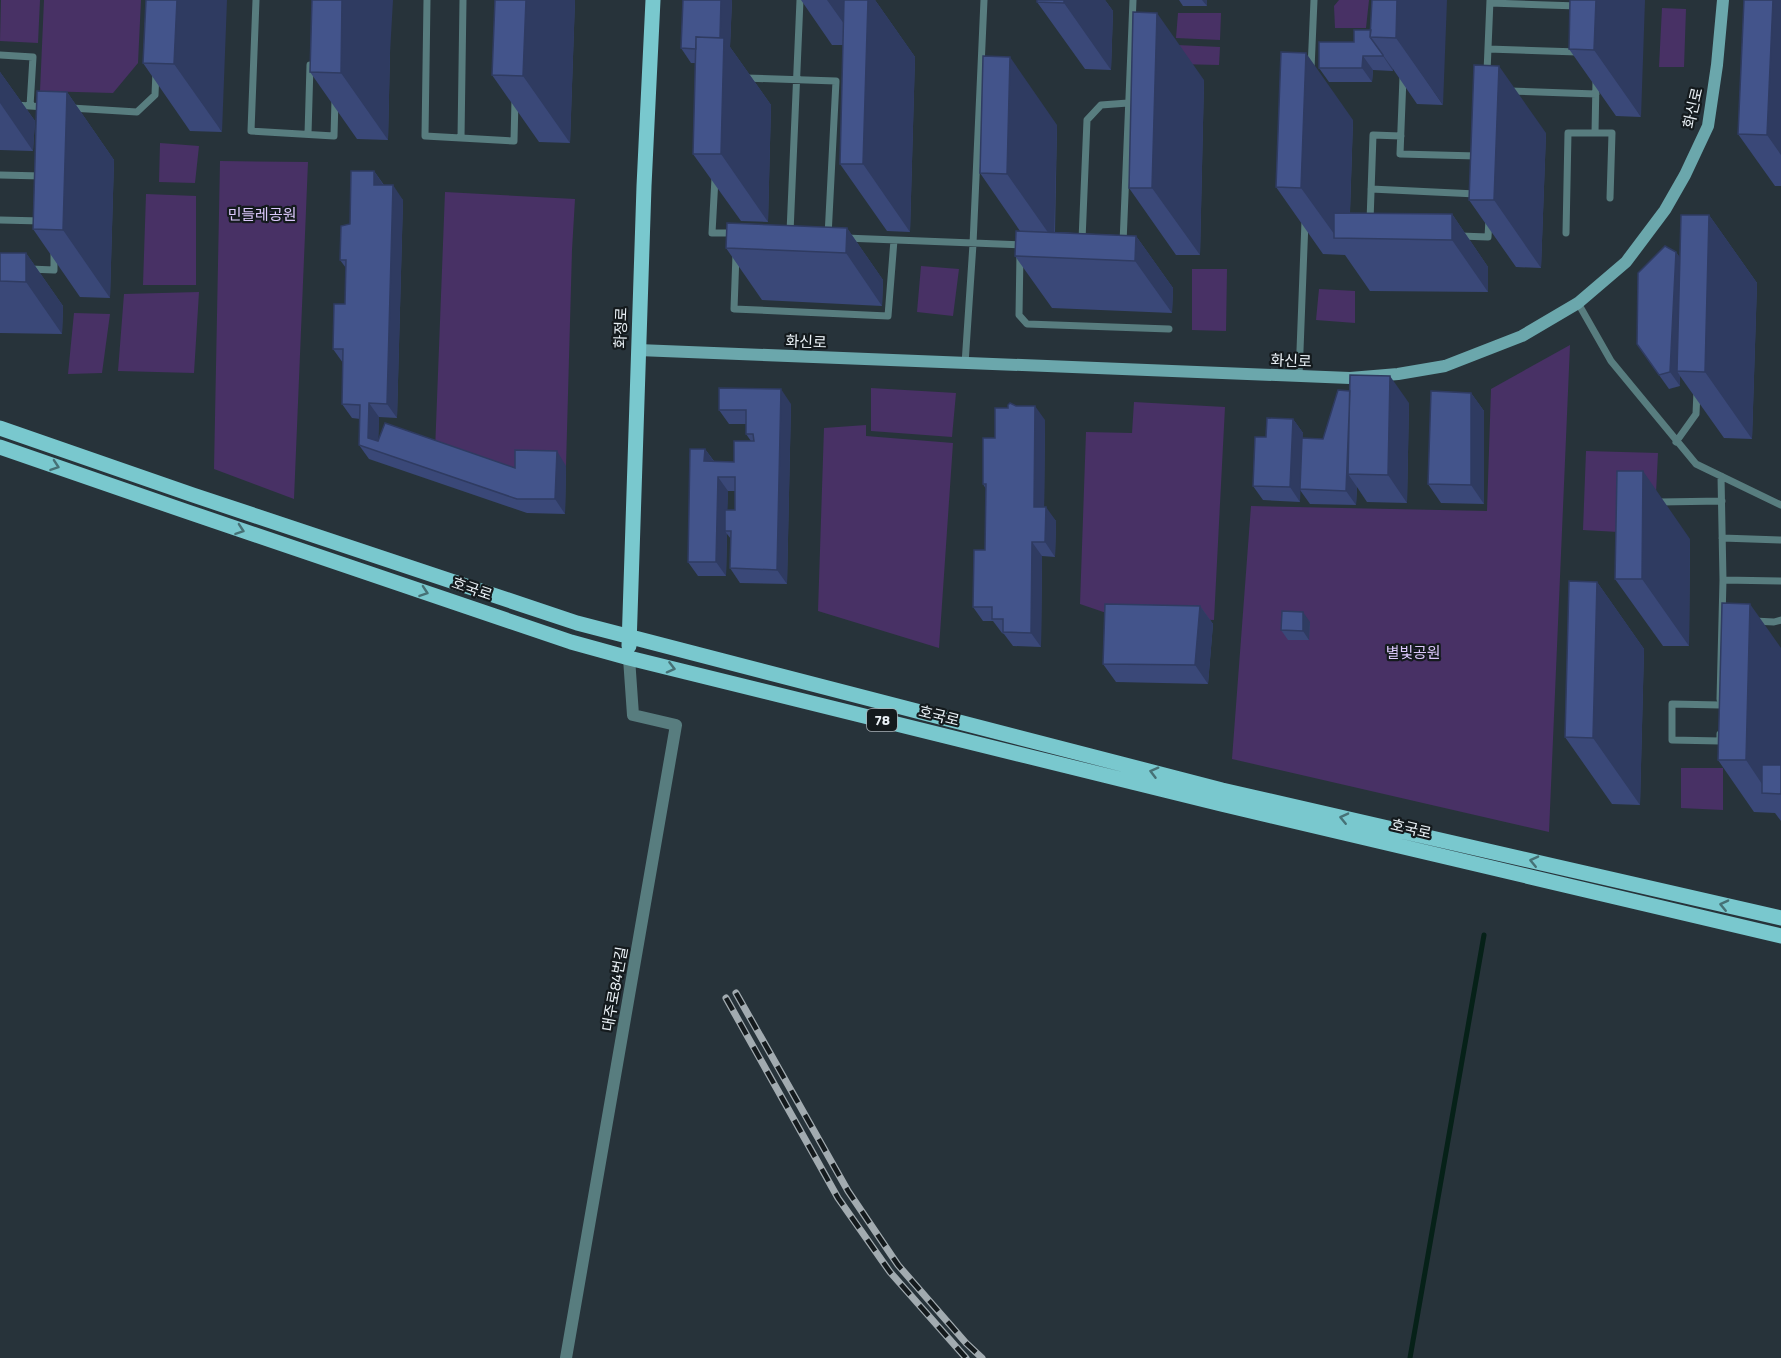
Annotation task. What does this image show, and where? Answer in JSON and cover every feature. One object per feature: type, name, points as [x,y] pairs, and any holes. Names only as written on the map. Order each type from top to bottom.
[{"type":"main road","name":"화정로","points":[[629,658],[644,186],[654,0]]},
{"type":"main road","name":"화신로","points":[[639,350],[1350,378],[1398,374],[1445,366],[1522,336],[1578,303],[1626,262],[1665,210],[1708,126],[1723,0]]},
{"type":"main road","name":"호국로","points":[[0,428],[566,619],[1222,790],[1781,918]]},
{"type":"main road","name":"호국로","points":[[0,447],[560,638],[629,658],[1221,804],[1781,936]]},
{"type":"street","name":"대주로84번길","points":[[566,1358],[676,725],[633,715],[629,658]]},
{"type":"lane","points":[[255,0],[252,131],[334,136],[335,90]]},
{"type":"lane","points":[[427,0],[424,136],[514,141],[515,94]]},
{"type":"lane","points":[[461,138],[463,0]]},
{"type":"lane","points":[[790,235],[800,0]]},
{"type":"lane","points":[[965,364],[984,0]]},
{"type":"lane","points":[[1112,247],[1123,247],[1133,0]]},
{"type":"lane","points":[[1311,83],[1314,0]]},
{"type":"lane","points":[[1486,80],[1490,2],[1587,7]]},
{"type":"lane","points":[[1488,49],[1586,52]]},
{"type":"lane","points":[[0,55],[33,57],[30,106]]},
{"type":"lane","points":[[308,134],[311,56]]},
{"type":"lane","points":[[66,108],[137,112],[155,95],[157,60]]},
{"type":"lane","points":[[1404,68],[1400,154],[1480,156]]},
{"type":"lane","points":[[1594,133],[1596,73]]},
{"type":"lane","points":[[742,78],[837,81],[828,237]]},
{"type":"lane","points":[[1497,91],[1596,94]]},
{"type":"lane","points":[[1091,246],[1081,246],[1087,120],[1101,105],[1128,103]]},
{"type":"lane","points":[[0,104],[54,107]]},
{"type":"lane","points":[[1566,233],[1568,133],[1612,133],[1610,198]]},
{"type":"lane","points":[[1369,231],[1373,135],[1401,136]]},
{"type":"lane","points":[[715,173],[712,233],[736,233],[734,309],[888,316],[894,240]]},
{"type":"lane","points":[[0,175],[47,176]]},
{"type":"lane","points":[[1371,189],[1490,195]]},
{"type":"lane","points":[[1299,376],[1306,213]]},
{"type":"lane","points":[[1452,235],[1488,237],[1489,216]]},
{"type":"lane","points":[[0,220],[45,222]]},
{"type":"lane","points":[[779,235],[799,235]]},
{"type":"lane","points":[[818,237],[1030,245]]},
{"type":"lane","points":[[1020,245],[1019,315],[1027,324],[1168,329]]},
{"type":"lane","points":[[21,268],[54,270],[55,246]]},
{"type":"lane","points":[[1578,303],[1611,361],[1696,464],[1781,505]]},
{"type":"lane","points":[[1676,442],[1696,414],[1698,378]]},
{"type":"lane","points":[[1720,717],[1723,580],[1721,476]]},
{"type":"lane","points":[[1660,502],[1722,501]]},
{"type":"lane","points":[[1722,538],[1781,540]]},
{"type":"lane","points":[[1723,580],[1781,581]]},
{"type":"lane","points":[[1722,620],[1732,620]]},
{"type":"lane","points":[[1743,620],[1774,622],[1781,620]]},
{"type":"lane","points":[[1720,705],[1672,704],[1672,740],[1720,741],[1720,729]]},
{"type":"green space","points":[[1,0],[40,0],[38,43],[0,41]]},
{"type":"green space","points":[[44,0],[141,0],[138,63],[113,93],[40,91]]},
{"type":"green space","points":[[1339,0],[1369,0],[1366,28],[1335,28],[1334,6]]},
{"type":"green space","points":[[1662,8],[1686,9],[1684,67],[1659,67]]},
{"type":"green space","points":[[1178,13],[1221,13],[1220,40],[1176,38]]},
{"type":"green space","points":[[1177,45],[1220,47],[1219,65],[1177,64]]},
{"type":"green space","points":[[160,143],[199,146],[195,183],[159,182]]},
{"type":"green space","name":"민들레공원","points":[[220,161],[308,162],[294,499],[214,469]]},
{"type":"green space","points":[[445,192],[575,199],[566,466],[525,482],[435,451]]},
{"type":"green space","points":[[146,194],[196,196],[196,285],[143,285]]},
{"type":"green space","points":[[921,266],[959,269],[953,316],[917,312]]},
{"type":"green space","points":[[1192,269],[1227,269],[1226,331],[1192,330]]},
{"type":"green space","points":[[1319,289],[1355,291],[1355,323],[1316,320]]},
{"type":"green space","points":[[199,292],[194,373],[118,371],[124,294]]},
{"type":"green space","points":[[74,313],[110,314],[102,373],[68,374]]},
{"type":"green space","name":"별빛공원","points":[[1570,345],[1549,832],[1232,759],[1251,506],[1487,511],[1491,389]]},
{"type":"green space","points":[[871,388],[956,393],[952,437],[871,431]]},
{"type":"green space","points":[[1134,402],[1225,407],[1214,620],[1118,617],[1080,604],[1086,432],[1132,433]]},
{"type":"green space","points":[[866,425],[866,436],[953,443],[939,648],[818,611],[824,428]]},
{"type":"green space","points":[[1586,451],[1658,453],[1654,534],[1583,530]]},
{"type":"green space","points":[[1681,768],[1723,768],[1723,810],[1681,808]]},
{"type":"building","points":[[146,0],[177,0],[174,64],[143,63]]},
{"type":"building","points":[[312,0],[342,0],[341,73],[310,72]]},
{"type":"building","points":[[495,0],[526,0],[523,76],[492,75]]},
{"type":"building","points":[[683,0],[721,0],[720,38],[696,37],[696,49],[681,48]]},
{"type":"building","points":[[844,0],[868,0],[863,164],[840,164]]},
{"type":"building","points":[[1037,0],[1064,0],[1064,3],[1037,2]]},
{"type":"building","points":[[1372,0],[1397,0],[1396,38],[1370,37]]},
{"type":"building","points":[[1570,0],[1596,0],[1594,50],[1569,49]]},
{"type":"building","points":[[1744,0],[1773,0],[1767,135],[1738,134]]},
{"type":"building","points":[[1133,12],[1157,13],[1152,188],[1129,188]]},
{"type":"building","points":[[1354,30],[1371,30],[1370,37],[1383,56],[1363,56],[1362,68],[1319,68],[1319,42],[1354,42]]},
{"type":"building","points":[[696,37],[724,38],[721,154],[693,154]]},
{"type":"building","points":[[1281,52],[1306,53],[1301,188],[1276,187]]},
{"type":"building","points":[[983,56],[1010,57],[1007,174],[980,173]]},
{"type":"building","points":[[1474,65],[1499,66],[1494,200],[1469,200]]},
{"type":"building","points":[[37,91],[67,92],[63,230],[33,229]]},
{"type":"building","points":[[351,171],[374,171],[374,185],[393,185],[387,404],[369,403],[368,438],[378,441],[385,423],[515,468],[515,450],[557,451],[555,499],[517,499],[359,445],[360,405],[342,404],[343,349],[333,349],[334,304],[345,304],[346,260],[340,260],[341,226],[350,224]]},
{"type":"building","points":[[1334,213],[1452,214],[1452,240],[1334,238]]},
{"type":"building","points":[[1681,215],[1709,215],[1705,372],[1677,371]]},
{"type":"building","points":[[727,223],[847,228],[846,253],[726,248]]},
{"type":"building","points":[[1016,231],[1136,236],[1135,261],[1015,256]]},
{"type":"building","points":[[1665,246],[1676,252],[1670,372],[1659,375],[1637,344],[1638,273]]},
{"type":"building","points":[[0,253],[26,253],[26,282],[0,281]]},
{"type":"building","points":[[1350,375],[1390,376],[1388,475],[1348,474]]},
{"type":"building","points":[[719,388],[781,389],[777,570],[730,568],[731,531],[725,531],[725,510],[735,510],[735,477],[718,477],[716,562],[688,562],[690,449],[705,449],[704,461],[734,462],[734,441],[754,441],[753,434],[746,434],[746,410],[719,410]]},
{"type":"building","points":[[1338,390],[1350,391],[1346,491],[1300,489],[1302,438],[1323,439]]},
{"type":"building","points":[[1431,391],[1471,393],[1471,485],[1428,484]]},
{"type":"building","points":[[1010,403],[1016,406],[1035,406],[1034,507],[1046,507],[1045,542],[1032,542],[1031,633],[1003,632],[1003,619],[992,619],[992,607],[973,607],[974,550],[985,550],[986,484],[983,484],[983,438],[995,438],[995,408],[1008,408]]},
{"type":"building","points":[[1267,418],[1293,419],[1290,487],[1253,486],[1255,437],[1266,437]]},
{"type":"building","points":[[1617,471],[1643,471],[1642,579],[1615,579]]},
{"type":"building","points":[[1569,581],[1597,582],[1593,738],[1565,737]]},
{"type":"building","points":[[1722,603],[1750,604],[1746,760],[1718,760]]},
{"type":"building","points":[[1105,604],[1200,606],[1195,665],[1103,664]]},
{"type":"building","points":[[1282,611],[1303,612],[1303,631],[1281,630]]},
{"type":"building","points":[[1762,765],[1781,765],[1781,794],[1762,793]]},
{"type":"waterway","points":[[1410,1358],[1484,935]]},
{"type":"railway","points":[[736,993],[848,1191],[898,1265],[966,1343],[982,1358]]},
{"type":"railway","points":[[726,998],[838,1198],[890,1272],[966,1358]]}]
